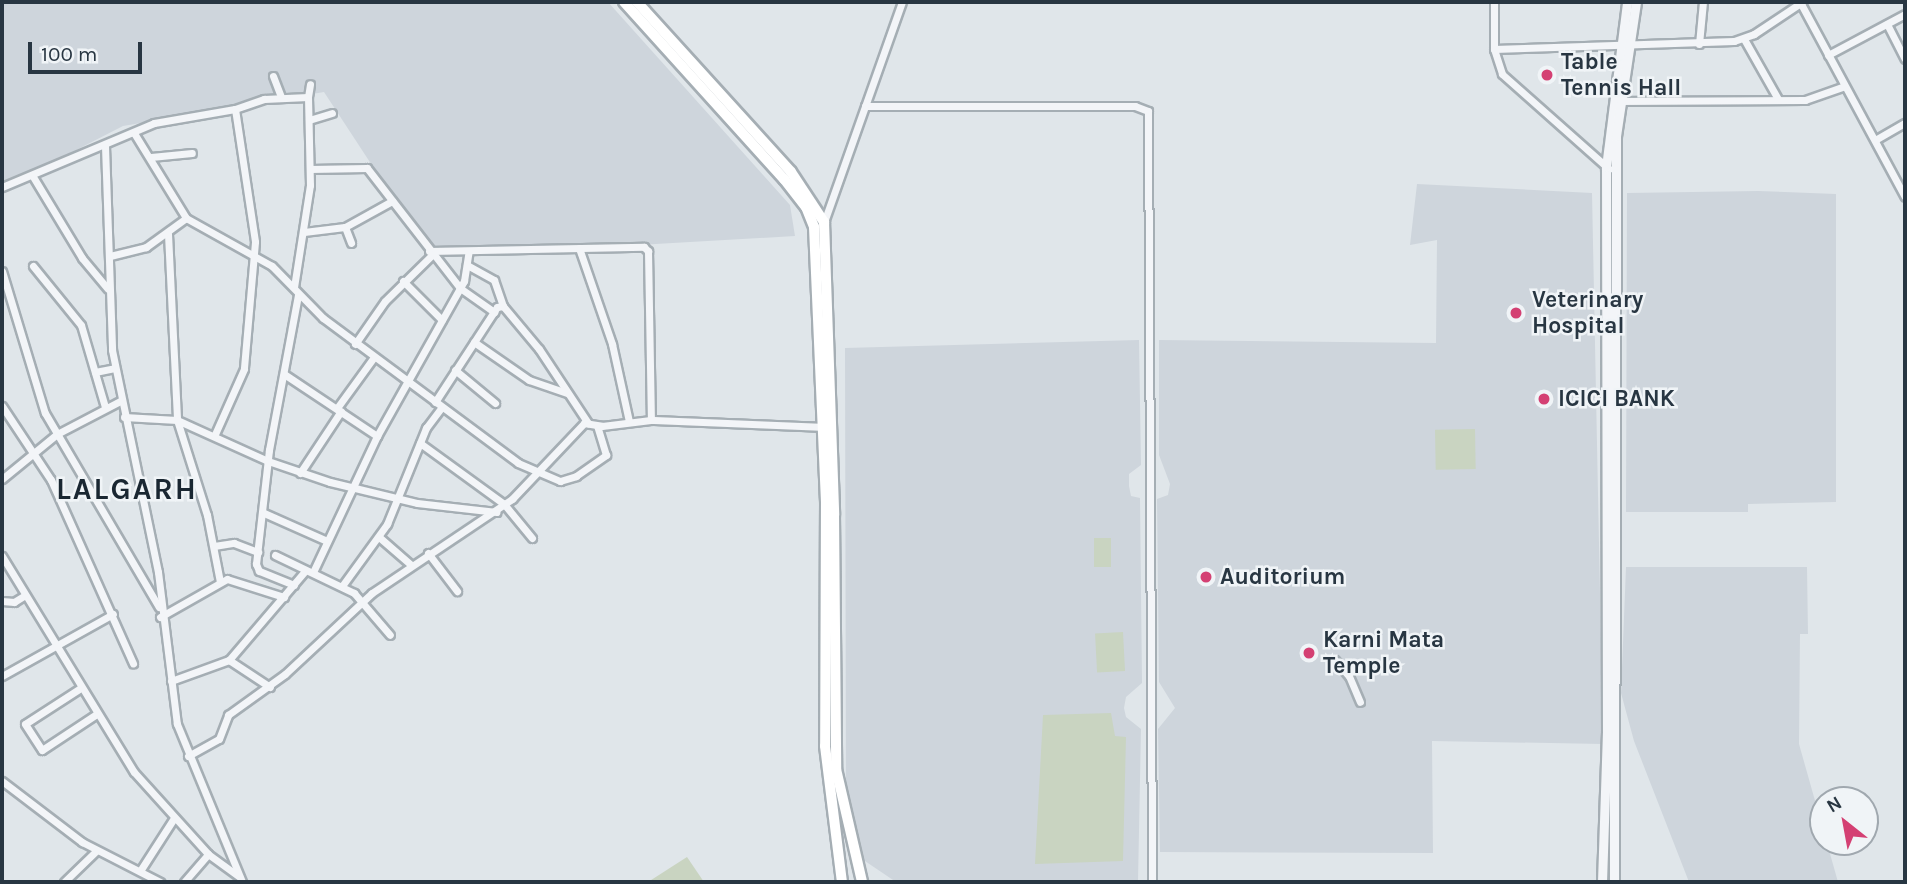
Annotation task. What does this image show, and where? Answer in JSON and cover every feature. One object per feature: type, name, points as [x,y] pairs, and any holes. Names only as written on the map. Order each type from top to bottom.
[{"type":"main road","points":[[624,2],[806,206],[818,255],[825,746],[842,882]]},
{"type":"main road","points":[[637,2],[791,172],[824,222],[834,515],[836,769],[862,882]]},
{"type":"street","points":[[824,222],[902,2]]},
{"type":"street","points":[[1494,2],[1494,49],[1507,81],[1615,174]]},
{"type":"street","points":[[1602,882],[1607,732],[1606,167],[1624,47],[1626,2]]},
{"type":"street","points":[[1624,47],[1636,2]]},
{"type":"street","points":[[1699,44],[1703,2]]},
{"type":"street","points":[[1494,49],[1624,47],[1744,39],[1801,2],[1905,197]]},
{"type":"street","points":[[1828,55],[1905,14]]},
{"type":"street","points":[[1886,24],[1905,59]]},
{"type":"street","points":[[1744,39],[1778,99]]},
{"type":"street","points":[[273,76],[281,97]]},
{"type":"street","points":[[293,287],[304,232],[310,169],[310,84]]},
{"type":"street","points":[[1616,101],[1816,98],[1844,86]]},
{"type":"street","points":[[2,187],[105,146],[154,123],[235,109],[281,97],[308,97]]},
{"type":"street","points":[[1614,882],[1616,101]]},
{"type":"street","points":[[865,106],[1135,106],[1148,111],[1152,882]]},
{"type":"street","points":[[215,434],[244,369],[254,255],[250,191],[235,109]]},
{"type":"street","points":[[309,120],[332,113]]},
{"type":"street","points":[[1875,140],[1905,123]]},
{"type":"street","points":[[134,132],[186,218],[254,255],[355,344],[537,474],[560,481],[601,459],[607,446],[597,426]]},
{"type":"street","points":[[105,146],[110,256],[108,289],[115,368],[158,572],[160,617],[171,681],[187,756],[240,879]]},
{"type":"street","points":[[151,157],[192,153]]},
{"type":"street","points":[[310,169],[364,165],[460,288],[494,312]]},
{"type":"street","points":[[32,175],[82,258],[108,289]]},
{"type":"street","points":[[304,232],[345,227],[392,201]]},
{"type":"street","points":[[110,256],[146,247],[168,234],[186,218]]},
{"type":"street","points":[[345,227],[351,243]]},
{"type":"street","points":[[168,234],[177,419],[214,546],[220,582]]},
{"type":"street","points":[[355,344],[403,281],[431,253],[640,246],[648,251],[651,420]]},
{"type":"street","points":[[579,248],[612,344],[629,421]]},
{"type":"street","points":[[171,681],[229,660],[309,570],[354,488],[377,436],[460,288],[469,251]]},
{"type":"street","points":[[467,265],[494,280],[503,306],[588,423]]},
{"type":"street","points":[[33,267],[81,324],[105,407]]},
{"type":"street","points":[[2,271],[35,386],[57,434],[159,608]]},
{"type":"street","points":[[403,281],[442,320]]},
{"type":"street","points":[[294,585],[259,571],[258,552],[268,461],[298,295]]},
{"type":"street","points":[[435,402],[494,312],[503,306]]},
{"type":"street","points":[[474,342],[529,380],[567,393]]},
{"type":"street","points":[[300,473],[374,357]]},
{"type":"street","points":[[95,372],[115,368]]},
{"type":"street","points":[[455,370],[495,403]]},
{"type":"street","points":[[284,373],[377,436]]},
{"type":"street","points":[[2,479],[57,434],[120,401]]},
{"type":"street","points":[[2,406],[51,481],[133,663]]},
{"type":"street","points":[[342,586],[379,537],[420,443],[442,407]]},
{"type":"street","points":[[124,416],[177,419],[215,434],[268,461],[354,488],[398,498],[496,512]]},
{"type":"street","points":[[187,756],[219,740],[228,715],[270,687],[363,601],[410,564],[505,505],[537,474],[580,425],[588,423],[597,426],[651,420],[822,427]]},
{"type":"street","points":[[420,443],[505,505],[531,538]]},
{"type":"street","points":[[264,513],[327,541]]},
{"type":"street","points":[[379,537],[410,564]]},
{"type":"street","points":[[214,546],[234,543],[258,552]]},
{"type":"street","points":[[428,553],[457,591]]},
{"type":"street","points":[[275,555],[342,586],[363,601],[390,635]]},
{"type":"street","points":[[2,556],[79,689],[134,772],[208,854],[240,879]]},
{"type":"street","points":[[160,617],[220,582],[231,579],[284,597]]},
{"type":"street","points":[[2,601],[13,602],[25,595]]},
{"type":"street","points":[[2,676],[113,614]]},
{"type":"street","points":[[229,660],[270,687]]},
{"type":"street","points":[[1335,660],[1349,676],[1360,702]]},
{"type":"street","points":[[79,689],[25,724],[43,750],[95,715]]},
{"type":"street","points":[[2,782],[96,851],[160,882]]},
{"type":"street","points":[[140,871],[174,818]]},
{"type":"street","points":[[64,882],[96,851]]},
{"type":"street","points":[[184,882],[208,854]]},
{"type":"shaded area","points":[[2,2],[608,2],[790,205],[795,236],[432,257],[324,92],[123,126],[2,188]]},
{"type":"shaded area","points":[[1417,184],[1592,193],[1603,744],[1432,741],[1433,853],[1160,852],[1158,729],[1175,708],[1159,682],[1157,499],[1168,495],[1170,484],[1159,455],[1159,340],[1436,343],[1437,240],[1410,245]]},
{"type":"shaded area","points":[[1758,191],[1836,194],[1836,502],[1748,504],[1748,512],[1626,512],[1627,193]]},
{"type":"shaded area","points":[[1139,340],[1141,465],[1129,474],[1129,486],[1131,496],[1140,498],[1142,683],[1126,697],[1124,708],[1126,717],[1141,729],[1138,882],[896,882],[859,857],[846,796],[845,348]]},
{"type":"shaded area","points":[[1626,567],[1807,567],[1808,634],[1800,634],[1799,744],[1811,786],[1809,856],[1831,856],[1838,882],[1689,882],[1634,741],[1621,693]]},
{"type":"green space","points":[[1475,429],[1476,469],[1436,470],[1435,430]]},
{"type":"green space","points":[[1094,538],[1111,538],[1111,567],[1094,567]]},
{"type":"green space","points":[[1123,632],[1125,671],[1097,672],[1095,633]]},
{"type":"green space","points":[[1111,713],[1115,736],[1126,737],[1123,861],[1035,864],[1043,715]]},
{"type":"green space","points":[[687,857],[704,882],[648,882]]},
{"type":"place","name":"Table Tennis Hall","points":[[1547,75]]},
{"type":"place","name":"Veterinary Hospital","points":[[1516,313]]},
{"type":"place","name":"ICICI BANK","points":[[1544,399]]},
{"type":"place","name":"Auditorium","points":[[1206,577]]},
{"type":"place","name":"Karni Mata Temple","points":[[1309,653]]},
{"type":"district","name":"LALGARH","points":[[127,489]]}]
